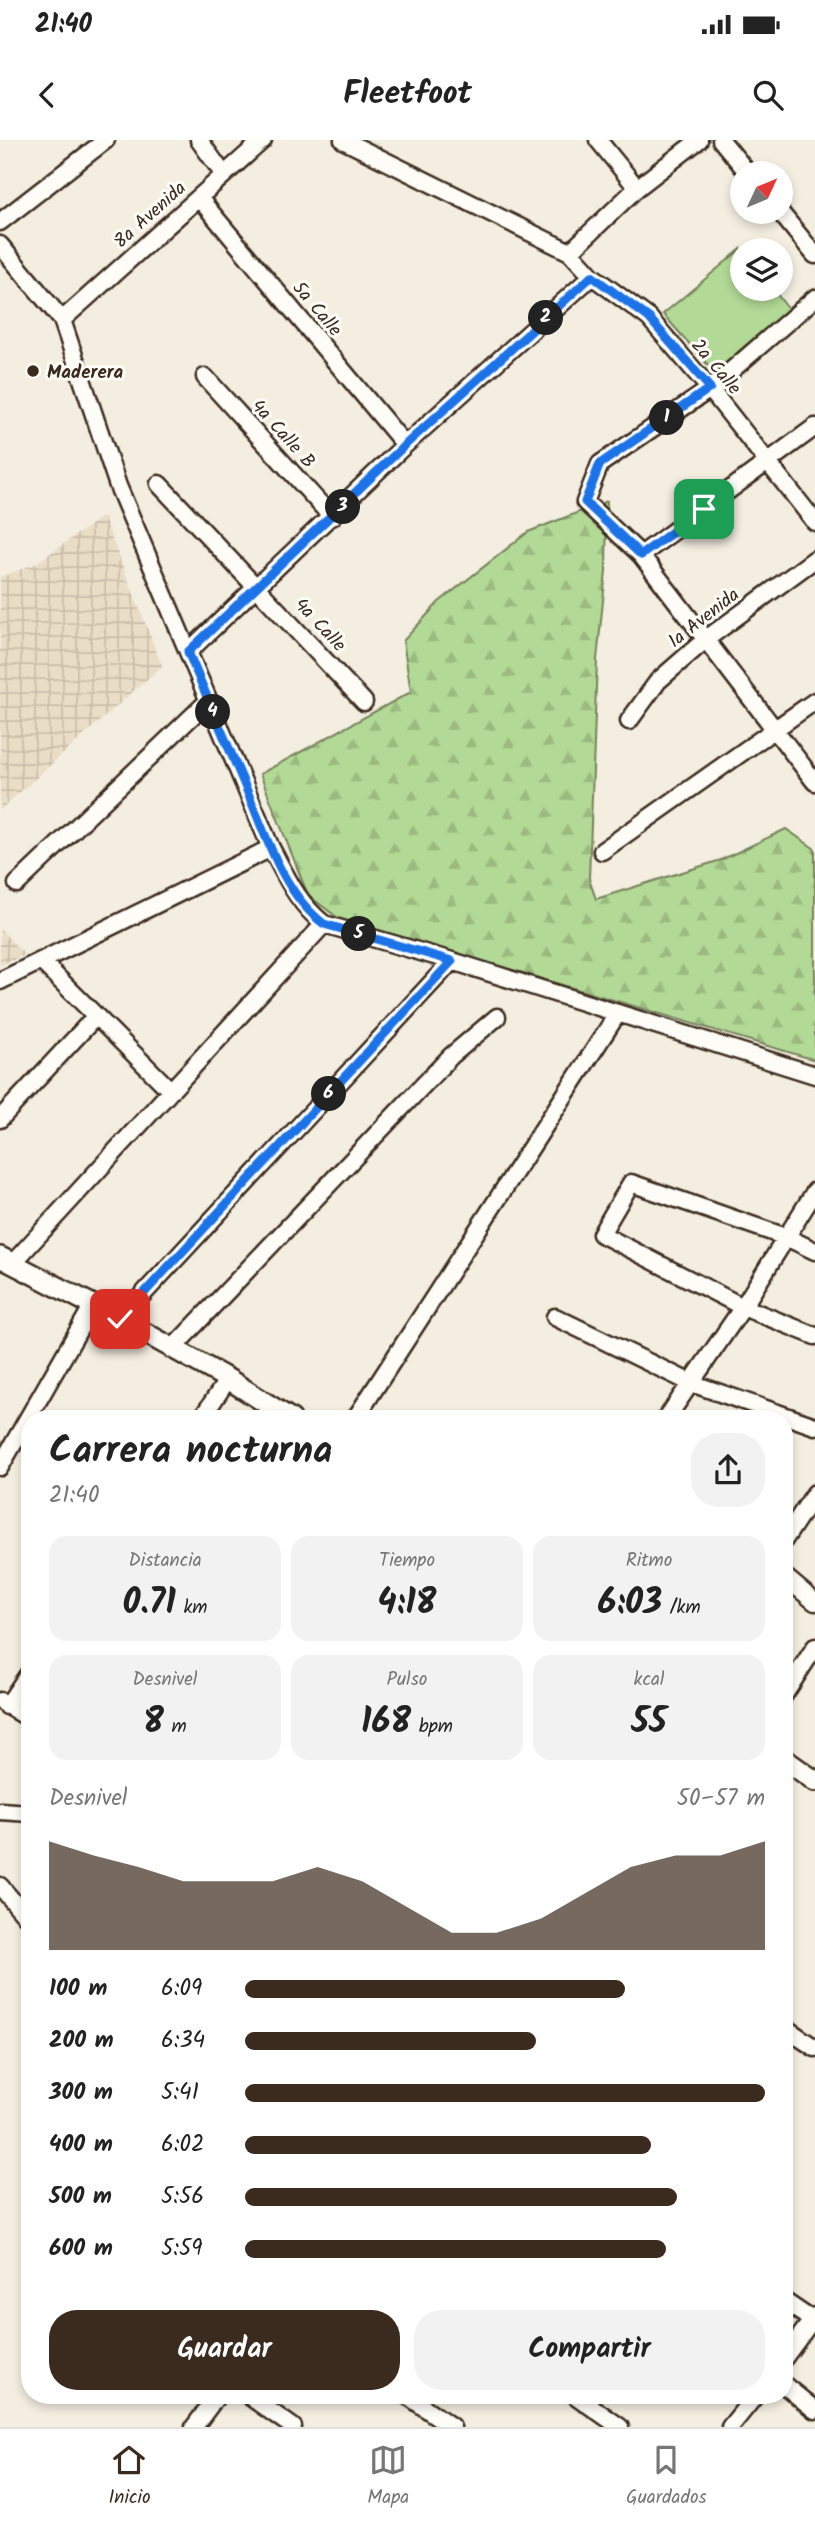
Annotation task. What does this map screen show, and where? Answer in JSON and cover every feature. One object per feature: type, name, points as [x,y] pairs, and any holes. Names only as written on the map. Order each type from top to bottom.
[{"type":"street","points":[[0,222],[106,140]]},
{"type":"street","points":[[199,140],[224,175]]},
{"type":"street","name":"8a Avenida","points":[[62,320],[263,140]]},
{"type":"street","points":[[343,140],[570,252],[637,188],[699,140]]},
{"type":"street","points":[[598,140],[637,188]]},
{"type":"street","points":[[721,140],[738,161]]},
{"type":"street","name":"5a Calle","points":[[199,198],[405,445]]},
{"type":"street","points":[[790,224],[815,255]]},
{"type":"street","points":[[0,245],[62,320],[118,486],[271,848],[298,899],[324,924],[452,961],[815,1075]]},
{"type":"street","name":"2a Calle","points":[[570,252],[592,276],[649,318],[710,388],[815,522]]},
{"type":"street","points":[[188,652],[405,445],[592,276]]},
{"type":"street","points":[[815,298],[710,388],[600,464],[585,502],[641,555],[815,782]]},
{"type":"street","name":"4a Calle B","points":[[205,377],[332,517]]},
{"type":"street","points":[[641,555],[815,427]]},
{"type":"street","name":"4a Calle","points":[[159,484],[259,587],[363,702]]},
{"type":"street","name":"1a Avenida","points":[[629,721],[658,681],[705,640],[815,559]]},
{"type":"street","points":[[17,884],[208,701]]},
{"type":"street","points":[[602,851],[775,732],[815,701]]},
{"type":"street","points":[[0,981],[271,848]]},
{"type":"street","points":[[276,1410],[229,1379],[6,1261],[171,1091],[324,924]]},
{"type":"street","points":[[41,961],[171,1091]]},
{"type":"street","points":[[120,1319],[452,961]]},
{"type":"street","points":[[361,1410],[618,1013]]},
{"type":"street","points":[[0,1119],[95,1017]]},
{"type":"street","points":[[173,1349],[451,1056],[497,1017]]},
{"type":"street","points":[[815,1251],[786,1237],[631,1183],[601,1234],[743,1307],[815,1336]]},
{"type":"street","points":[[672,1410],[743,1307],[815,1191]]},
{"type":"street","points":[[33,1410],[93,1305]]},
{"type":"street","points":[[555,1317],[691,1383],[759,1410]]},
{"type":"street","points":[[207,1410],[229,1379]]},
{"type":"street","points":[[793,1420],[815,1426]]},
{"type":"street","points":[[0,1467],[21,1430]]},
{"type":"street","points":[[793,1526],[815,1493]]},
{"type":"street","points":[[793,1584],[815,1602]]},
{"type":"street","points":[[793,1681],[815,1647]]},
{"type":"street","points":[[21,1683],[4,1704],[21,1714]]},
{"type":"street","points":[[793,1764],[812,1773]]},
{"type":"street","points":[[0,1811],[21,1813]]},
{"type":"street","points":[[0,1886],[21,1910]]},
{"type":"street","points":[[793,2033],[815,2048]]},
{"type":"street","points":[[793,2306],[813,2318],[793,2346]]},
{"type":"street","points":[[793,2392],[815,2410]]},
{"type":"street","points":[[194,2427],[211,2404]]},
{"type":"street","points":[[260,2404],[293,2427]]},
{"type":"street","points":[[419,2404],[452,2427]]},
{"type":"street","points":[[587,2404],[620,2427]]},
{"type":"street","points":[[730,2427],[743,2404]]},
{"type":"shaded area","points":[[103,516],[162,666],[0,810],[0,577],[35,564]]},
{"type":"shaded area","points":[[0,929],[25,955],[0,965]]},
{"type":"green space","points":[[730,258],[730,301],[782,301],[789,310],[715,373],[663,314]]},
{"type":"green space","points":[[607,501],[606,571],[597,660],[589,879],[596,899],[721,860],[786,829],[815,849],[815,1060],[338,918],[308,895],[260,774],[411,692],[403,641],[439,602],[528,532]]},
{"type":"place","name":"Maderera","points":[[33,371]]},
{"type":"route","points":[[120,1319],[452,961],[324,924],[310,914],[298,899],[271,848],[188,652],[405,445],[592,276],[649,318],[710,388],[600,464],[585,502],[641,555],[704,509]]}]
